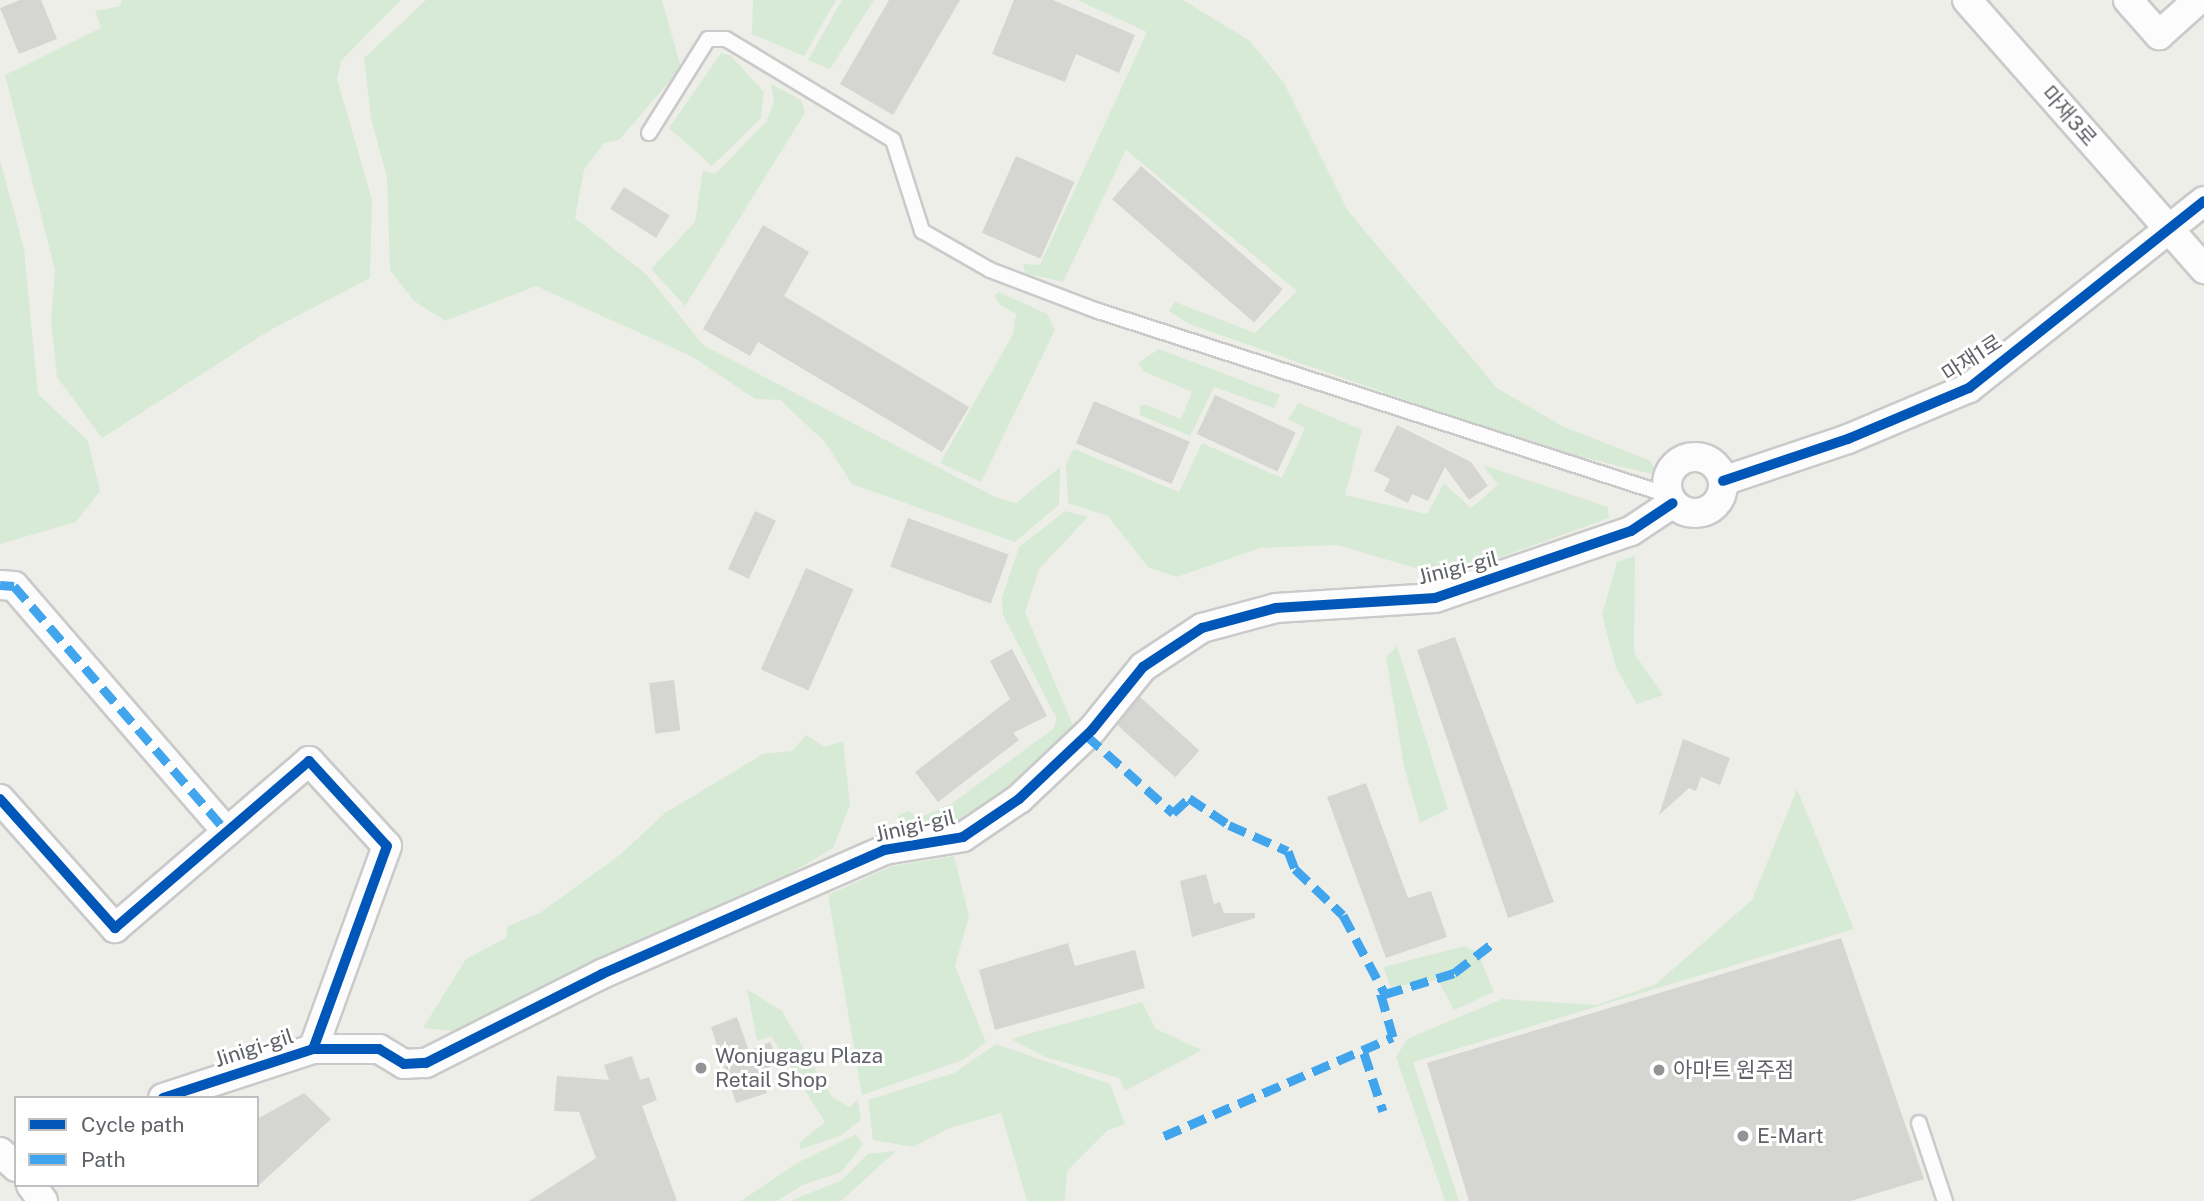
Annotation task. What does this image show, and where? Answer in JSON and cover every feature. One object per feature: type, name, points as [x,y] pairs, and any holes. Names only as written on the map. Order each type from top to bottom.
[{"type":"street","name":"마재3로","points":[[1967,0],[2204,270]]},
{"type":"street","points":[[2128,0],[2159,35],[2198,0]]},
{"type":"street","name":"마재1로","points":[[1723,481],[1848,439],[1969,388],[2171,233],[2204,201]]},
{"type":"street","points":[[1688,458],[1706,459],[1723,481],[1720,499],[1706,511],[1688,513],[1671,499],[1668,477],[1688,458]]},
{"type":"street","name":"Jinigi-gil","points":[[169,1096],[313,1049],[379,1049],[404,1064],[426,1063],[602,974],[884,850],[963,837],[1019,799],[1092,730],[1143,667],[1202,628],[1276,608],[1435,598],[1539,567],[1632,531],[1671,499]]},
{"type":"street","points":[[0,585],[14,586],[227,832]]},
{"type":"street","points":[[0,799],[116,928],[309,761],[387,846],[313,1049]]},
{"type":"street","points":[[0,1152],[14,1167]]},
{"type":"lane","points":[[649,133],[708,39],[726,38],[893,140],[922,231],[990,270],[1098,311],[1671,499]]},
{"type":"lane","points":[[1919,1123],[1941,1200]]},
{"type":"green space","points":[[122,0],[401,0],[341,61],[337,79],[372,199],[370,278],[272,329],[102,438],[57,377],[51,322],[55,270],[5,75],[101,28],[95,11],[120,6]]},
{"type":"green space","points":[[426,0],[662,0],[681,68],[619,140],[604,143],[584,170],[575,218],[647,275],[703,345],[995,497],[1016,503],[1060,467],[1059,505],[1015,542],[852,484],[825,442],[780,400],[755,399],[693,357],[536,286],[445,321],[414,301],[390,270],[387,178],[371,118],[364,58]]},
{"type":"green space","points":[[753,0],[836,0],[804,56],[752,34]]},
{"type":"green space","points":[[842,0],[874,0],[830,69],[808,60]]},
{"type":"green space","points":[[1077,0],[1183,0],[1250,41],[1284,83],[1348,211],[1497,388],[1564,427],[1649,460],[1660,476],[1540,447],[1189,324],[1169,311],[1175,302],[1255,333],[1297,291],[1126,150],[1063,282],[1025,273],[1023,264],[1040,265],[1147,32]]},
{"type":"green space","points":[[721,53],[730,55],[764,92],[761,118],[712,166],[669,128]]},
{"type":"green space","points":[[771,84],[801,100],[805,113],[685,306],[651,269],[695,222],[703,170],[715,174],[766,122],[774,102]]},
{"type":"green space","points":[[0,160],[24,249],[38,394],[88,441],[100,491],[76,522],[0,544]]},
{"type":"green space","points":[[999,292],[1047,314],[1055,330],[981,482],[940,463],[1013,334],[1016,314],[1000,305],[994,296]]},
{"type":"green space","points":[[1159,349],[1280,395],[1274,408],[1214,387],[1190,436],[1140,415],[1140,405],[1147,405],[1181,419],[1192,392],[1145,372],[1138,363]]},
{"type":"green space","points":[[1299,403],[1362,430],[1345,495],[1427,514],[1444,483],[1471,508],[1498,485],[1483,465],[1608,507],[1609,518],[1446,577],[1337,545],[1260,548],[1177,577],[1148,567],[1108,516],[1068,503],[1066,464],[1074,449],[1179,492],[1202,443],[1282,478],[1305,428],[1288,419]]},
{"type":"green space","points":[[1065,511],[1088,517],[1039,569],[1025,612],[1074,728],[1063,750],[968,818],[915,834],[903,829],[897,816],[907,811],[921,817],[951,804],[1053,729],[1057,719],[1003,615],[1002,597],[1019,547]]},
{"type":"green space","points":[[1635,556],[1634,653],[1663,695],[1637,704],[1616,668],[1602,614],[1617,562]]},
{"type":"green space","points":[[1397,646],[1448,809],[1420,823],[1404,766],[1386,657]]},
{"type":"green space","points":[[806,735],[825,747],[843,741],[850,805],[833,848],[729,910],[663,931],[455,1031],[423,1028],[466,959],[506,938],[508,926],[540,913],[621,854],[665,813],[763,754],[792,751]]},
{"type":"green space","points":[[1797,789],[1854,929],[1413,1062],[1459,1201],[1445,1201],[1396,1057],[1407,1039],[1502,999],[1597,1005],[1656,984],[1752,900]]},
{"type":"green space","points":[[954,856],[969,916],[955,966],[986,1042],[963,1060],[862,1095],[828,895],[892,866]]},
{"type":"green space","points":[[1465,946],[1478,953],[1494,992],[1454,1010],[1438,980],[1391,987],[1383,967]]},
{"type":"green space","points":[[747,989],[782,1011],[832,1097],[849,1107],[858,1100],[861,1120],[840,1136],[801,1149],[799,1143],[825,1122],[771,1036],[757,1041]]},
{"type":"green space","points":[[1142,1002],[1156,1029],[1202,1050],[1125,1091],[1119,1078],[1045,1057],[1011,1039]]},
{"type":"green space","points":[[996,1044],[1110,1084],[1125,1124],[1108,1130],[1067,1171],[1065,1201],[1027,1201],[1001,1113],[950,1128],[913,1147],[873,1140],[868,1100],[954,1073]]},
{"type":"green space","points":[[856,1134],[863,1145],[841,1172],[803,1185],[777,1201],[741,1201],[797,1163]]},
{"type":"green space","points":[[896,1151],[841,1201],[790,1201],[842,1180],[868,1154]]},
{"type":"building","points":[[20,0],[41,0],[57,39],[19,54],[0,8]]},
{"type":"building","points":[[889,0],[960,0],[893,115],[840,84]]},
{"type":"building","points":[[1014,0],[1053,0],[1135,35],[1119,73],[1076,54],[1065,82],[992,54]]},
{"type":"building","points":[[1016,156],[1074,182],[1040,259],[982,233]]},
{"type":"building","points":[[1141,166],[1283,289],[1254,323],[1112,199]]},
{"type":"building","points":[[624,187],[670,216],[656,238],[610,209]]},
{"type":"building","points":[[763,225],[809,252],[784,296],[969,407],[942,452],[758,342],[750,356],[703,329]]},
{"type":"building","points":[[1215,395],[1296,433],[1277,472],[1197,434]]},
{"type":"building","points":[[1094,401],[1190,442],[1172,484],[1076,443]]},
{"type":"building","points":[[1397,425],[1471,462],[1488,486],[1469,500],[1445,467],[1428,501],[1412,494],[1408,503],[1384,491],[1390,479],[1374,471]]},
{"type":"building","points":[[755,511],[776,521],[749,579],[728,569]]},
{"type":"building","points":[[908,518],[1009,555],[991,603],[890,567]]},
{"type":"building","points":[[806,568],[854,589],[808,691],[761,669]]},
{"type":"building","points":[[1455,637],[1554,902],[1508,918],[1417,650]]},
{"type":"building","points":[[1012,649],[1047,716],[1013,733],[1019,740],[938,802],[915,772],[1010,699],[990,661]]},
{"type":"building","points":[[674,680],[680,731],[655,734],[649,683]]},
{"type":"building","points":[[1140,697],[1199,751],[1175,777],[1116,724]]},
{"type":"building","points":[[1683,739],[1730,758],[1720,785],[1701,777],[1696,791],[1689,788],[1659,815]]},
{"type":"building","points":[[1366,783],[1408,898],[1431,891],[1447,937],[1386,958],[1327,797]]},
{"type":"building","points":[[1206,874],[1214,904],[1220,902],[1224,913],[1255,913],[1255,918],[1192,937],[1180,881]]},
{"type":"building","name":"아마트 원주점","points":[[1841,938],[1924,1179],[1851,1201],[1469,1201],[1427,1063]]},
{"type":"building","points":[[1068,943],[1075,966],[1135,950],[1145,988],[995,1030],[979,970]]},
{"type":"building","points":[[737,1017],[749,1051],[770,1042],[779,1062],[760,1072],[767,1093],[736,1103],[711,1027]]},
{"type":"building","points":[[632,1056],[640,1080],[649,1077],[657,1100],[642,1106],[677,1201],[529,1201],[596,1158],[579,1112],[554,1111],[557,1076],[609,1080],[604,1065]]},
{"type":"building","points":[[304,1093],[331,1119],[259,1185],[259,1118]]},
{"type":"marked path","points":[[0,585],[14,586],[227,832]]},
{"type":"marked path","points":[[1086,735],[1173,813],[1189,798],[1229,825],[1288,851],[1295,869],[1343,915],[1385,994],[1454,973],[1493,943]]},
{"type":"marked path","points":[[1164,1136],[1393,1037],[1379,988]]},
{"type":"marked path","points":[[1364,1053],[1383,1111]]},
{"type":"cycle path","points":[[1723,481],[1848,439],[1969,388],[2204,201]]},
{"type":"cycle path","points":[[169,1096],[313,1049],[379,1049],[404,1064],[426,1063],[602,974],[884,850],[963,837],[1019,799],[1092,730],[1143,667],[1202,628],[1276,608],[1435,598],[1631,531],[1673,503]]},
{"type":"cycle path","points":[[0,799],[115,928],[309,761],[387,846],[313,1049]]},
{"type":"place","name":"Wonjugagu Plaza Retail Shop","points":[[701,1068]]},
{"type":"place","name":"아마트 원주점","points":[[1659,1070]]},
{"type":"place","name":"E-Mart","points":[[1743,1136]]}]
